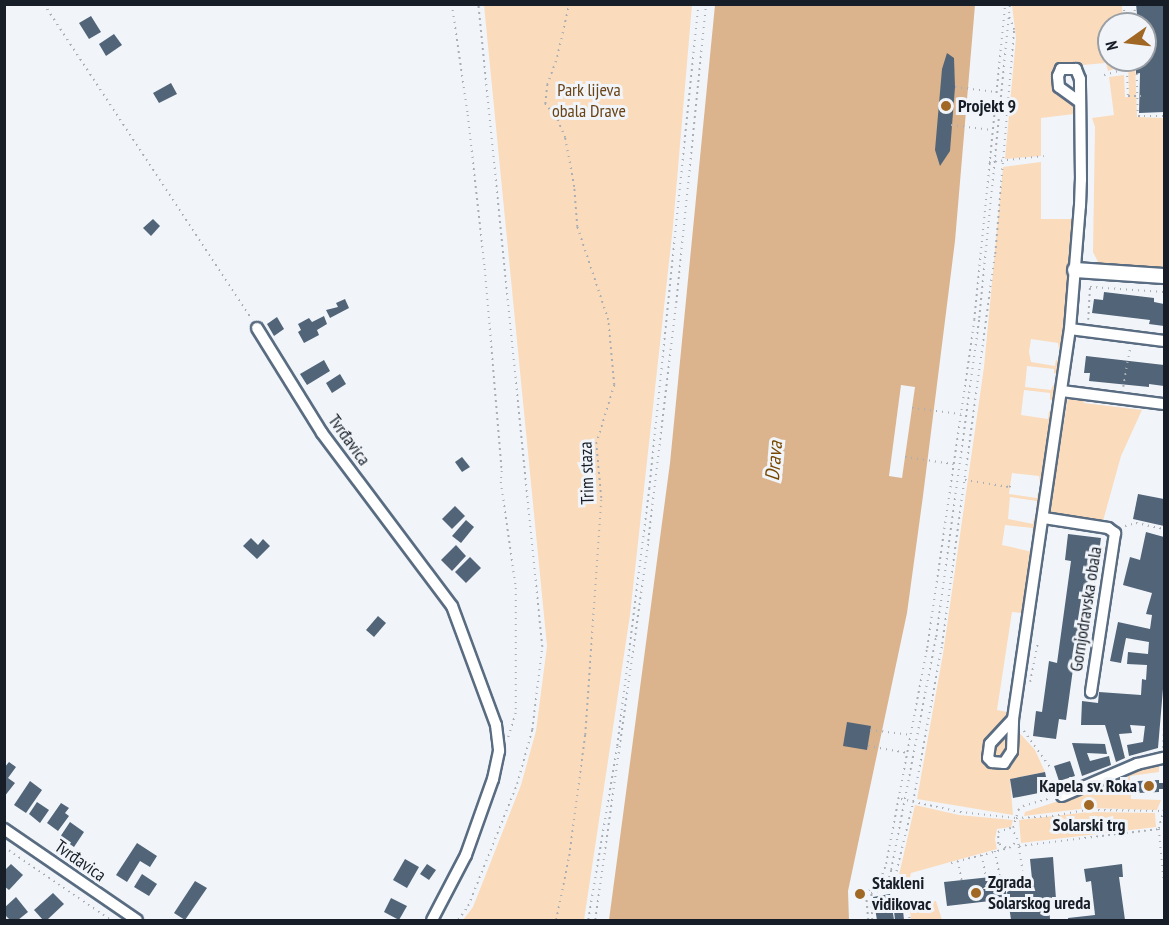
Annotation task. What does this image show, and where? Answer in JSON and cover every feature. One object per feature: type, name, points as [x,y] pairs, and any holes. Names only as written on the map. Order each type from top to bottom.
[{"type":"main road","points":[[1075,270],[1164,276]]},
{"type":"street","points":[[1013,719],[1062,392],[1075,270],[1081,180],[1080,79],[1076,69],[1066,68],[1059,72],[1058,81],[1065,92],[1080,102]]},
{"type":"street","name":"Tvrđavica","points":[[257,328],[322,433],[452,606],[496,725],[499,751],[493,779],[466,855],[432,921]]},
{"type":"street","points":[[1070,329],[1164,341]]},
{"type":"street","points":[[1062,392],[1164,404]]},
{"type":"street","name":"Gornjodravska obala","points":[[1044,518],[1112,529],[1116,538],[1095,651],[1091,693]]},
{"type":"street","points":[[1062,796],[1129,767],[1164,758]]},
{"type":"street","name":"Tvrđavica","points":[[4,829],[137,921]]},
{"type":"path","points":[[44,4],[210,253],[257,328]]},
{"type":"path","points":[[452,4],[468,115],[485,269],[503,502],[516,588],[516,713],[508,740],[499,751]]},
{"type":"path","points":[[458,921],[473,895],[517,784],[532,730],[542,647],[478,4]]},
{"type":"path","name":"Trim staza","points":[[556,921],[568,866],[585,735],[601,498],[597,436],[610,403],[614,385],[608,320],[577,227],[574,187],[565,138],[557,118],[545,104],[547,85],[557,57],[569,4]]},
{"type":"path","points":[[588,921],[617,746],[647,501],[698,4]]},
{"type":"path","points":[[595,921],[648,541],[676,303],[706,4]]},
{"type":"path","points":[[868,921],[867,891],[877,884],[886,864],[913,736],[954,464],[974,320],[1005,4]]},
{"type":"path","points":[[885,889],[906,801],[936,637],[979,318],[1010,4]]},
{"type":"path","points":[[872,921],[872,893],[892,889],[913,802],[942,644],[988,316],[1014,30],[1009,16]]},
{"type":"path","points":[[1104,75],[1115,72]]},
{"type":"path","points":[[1127,72],[1128,96],[1139,96]]},
{"type":"path","points":[[1137,74],[1138,116],[1164,116]]},
{"type":"path","points":[[955,87],[996,92]]},
{"type":"path","points":[[951,125],[992,130]]},
{"type":"path","points":[[989,162],[1044,156]]},
{"type":"path","points":[[1088,331],[1090,287],[1164,291]]},
{"type":"path","points":[[1122,399],[1131,338]]},
{"type":"path","points":[[912,408],[961,414]]},
{"type":"path","points":[[905,457],[954,464]]},
{"type":"path","points":[[965,480],[1009,487],[1014,484]]},
{"type":"path","points":[[1112,529],[1136,523],[1164,529]]},
{"type":"path","points":[[1030,682],[1037,645]]},
{"type":"path","points":[[1164,725],[1164,758]]},
{"type":"path","points":[[1022,729],[1050,767]]},
{"type":"path","points":[[870,730],[913,736]]},
{"type":"path","points":[[867,746],[909,753]]},
{"type":"path","points":[[1023,871],[1019,846],[1013,829],[1018,810],[1023,806],[1062,796]]},
{"type":"path","points":[[900,799],[987,816],[1016,818],[1052,816],[1086,810],[1164,811],[1159,829],[1164,883]]},
{"type":"path","points":[[1006,848],[998,844],[997,834],[1004,828],[1013,829]]},
{"type":"path","points":[[1019,846],[1159,829]]},
{"type":"path","points":[[951,863],[1006,848],[1015,844],[1017,838]]},
{"type":"path","points":[[4,848],[111,921]]},
{"type":"path","points":[[995,851],[1000,876]]},
{"type":"path","points":[[982,855],[986,878]]},
{"type":"path","points":[[958,861],[962,880]]},
{"type":"path","points":[[877,884],[885,889]]},
{"type":"path","points":[[908,899],[910,921]]},
{"type":"green space","name":"Park lijeva obala Drave","points":[[484,5],[692,5],[673,226],[630,615],[584,920],[463,920],[473,907],[521,785],[536,731],[547,646]]},
{"type":"green space","points":[[1012,5],[1122,5],[1122,12],[1097,12],[1097,64],[1059,67],[1063,95],[1073,105],[1074,114],[1041,118],[1041,156],[1005,159],[1016,38]]},
{"type":"green space","points":[[1128,72],[1135,72],[1137,117],[1164,118],[1164,267],[1099,264],[1093,252],[1095,127],[1092,118],[1114,115],[1109,77],[1124,75],[1125,97],[1129,97]]},
{"type":"green space","points":[[1041,162],[1041,219],[1075,219],[1065,344],[1059,349],[1058,343],[1031,339],[1029,352],[1031,362],[1055,366],[1056,359],[1060,364],[1059,371],[1054,374],[1054,369],[1027,366],[1025,387],[1051,390],[1053,385],[1056,389],[1055,398],[1050,400],[1050,393],[1024,390],[1021,415],[1048,419],[1049,411],[1052,413],[1047,476],[1040,483],[1039,476],[1012,473],[1009,494],[1037,498],[1038,492],[1042,495],[1041,504],[1036,507],[1037,501],[1010,497],[1008,519],[1033,524],[1034,517],[1038,521],[1036,531],[1032,534],[1033,528],[1005,525],[1002,545],[1033,552],[1022,613],[1012,612],[997,710],[1007,712],[1016,729],[1035,750],[1045,772],[1010,779],[1013,815],[917,799],[943,654],[984,367],[1003,167]]},
{"type":"green space","points":[[1068,397],[1085,398],[1084,403],[1142,410],[1121,456],[1103,521],[1051,515],[1050,505]]},
{"type":"green space","points":[[1159,762],[1159,772],[1130,776],[1131,799],[1161,800],[1157,810],[1088,808],[1024,816],[1025,812],[1092,790],[1116,777]]},
{"type":"green space","points":[[915,805],[959,815],[1013,820],[1011,827],[997,829],[995,839],[997,849],[911,873],[908,887],[896,888]]},
{"type":"green space","points":[[1089,812],[1155,813],[1156,827],[1021,843],[1019,820]]},
{"type":"green space","points":[[909,900],[936,901],[942,920],[911,920]]},
{"type":"water","name":"Drava","points":[[715,5],[975,5],[955,241],[907,613],[848,891],[849,920],[609,920],[670,463]]},
{"type":"pier","points":[[901,385],[915,387],[902,478],[889,476]]},
{"type":"building","points":[[1136,4],[1164,4],[1164,112],[1139,113],[1140,73],[1136,74],[1136,72],[1157,72],[1157,12],[1137,12]]},
{"type":"building","points":[[91,16],[101,32],[89,39],[79,23]]},
{"type":"building","points":[[114,34],[122,45],[106,56],[99,44]]},
{"type":"building","name":"Projekt 9","points":[[947,53],[954,58],[955,87],[950,151],[940,166],[935,150],[942,69]]},
{"type":"building","points":[[171,83],[177,94],[159,103],[153,93]]},
{"type":"building","points":[[153,219],[160,226],[151,236],[143,228]]},
{"type":"building","points":[[1104,292],[1154,298],[1154,302],[1164,304],[1164,326],[1149,324],[1150,320],[1092,313],[1094,299],[1103,300]]},
{"type":"building","points":[[345,299],[349,308],[330,318],[326,310],[338,307],[336,303]]},
{"type":"building","points":[[324,316],[327,324],[317,330],[319,335],[304,343],[298,332],[301,330],[298,324],[309,318],[312,322]]},
{"type":"building","points":[[277,317],[284,329],[274,336],[267,324]]},
{"type":"building","points":[[1086,356],[1164,365],[1164,386],[1149,384],[1149,387],[1089,381],[1090,373],[1084,373]]},
{"type":"building","points":[[324,360],[330,371],[307,385],[300,374]]},
{"type":"building","points":[[340,374],[346,384],[332,393],[326,383]]},
{"type":"building","points":[[462,457],[470,467],[462,472],[455,462]]},
{"type":"building","points":[[1138,494],[1164,499],[1164,526],[1133,519]]},
{"type":"building","points":[[455,506],[465,516],[452,529],[442,519]]},
{"type":"building","points":[[466,520],[474,527],[461,543],[452,536]]},
{"type":"building","points":[[1146,532],[1164,537],[1164,677],[1158,748],[1129,756],[1127,745],[1143,742],[1145,726],[1130,725],[1132,733],[1119,734],[1125,758],[1116,762],[1105,725],[1081,725],[1082,701],[1098,703],[1099,692],[1141,695],[1142,679],[1146,680],[1147,665],[1127,664],[1128,652],[1148,654],[1149,642],[1126,638],[1121,663],[1110,661],[1118,622],[1150,629],[1152,615],[1146,614],[1152,593],[1123,585],[1130,557],[1140,560]]},
{"type":"building","points":[[1068,534],[1101,538],[1083,670],[1073,669],[1066,720],[1059,719],[1056,739],[1033,736],[1036,711],[1042,712],[1049,661],[1057,663],[1071,561],[1065,560]]},
{"type":"building","points":[[251,538],[258,545],[263,539],[270,546],[257,559],[243,546]]},
{"type":"building","points":[[456,545],[466,556],[452,571],[441,560]]},
{"type":"building","points":[[470,557],[481,568],[466,583],[455,572]]},
{"type":"building","points":[[378,616],[386,623],[374,637],[366,630]]},
{"type":"building","points":[[847,722],[871,726],[867,750],[843,746]]},
{"type":"building","points":[[1072,743],[1105,744],[1107,754],[1087,753],[1090,761],[1109,756],[1111,765],[1082,776]]},
{"type":"building","points":[[1070,761],[1075,776],[1059,781],[1054,766]]},
{"type":"building","points":[[9,762],[16,767],[8,778],[15,783],[4,797],[4,768]]},
{"type":"building","points":[[1045,772],[1049,791],[1013,798],[1010,779]]},
{"type":"building","name":"Kapela sv. Roka","points":[[1159,780],[1159,783],[1163,783],[1163,789],[1159,789],[1159,792],[1137,793],[1135,790],[1134,784],[1138,781]]},
{"type":"building","points":[[30,781],[42,790],[26,813],[14,805]]},
{"type":"building","points":[[37,802],[49,810],[40,823],[29,814]]},
{"type":"building","points":[[61,803],[69,808],[65,813],[69,816],[58,831],[47,823]]},
{"type":"building","points":[[70,822],[84,832],[74,847],[60,837]]},
{"type":"building","points":[[137,843],[157,856],[150,867],[140,861],[127,882],[116,875]]},
{"type":"building","points":[[1053,857],[1056,899],[1049,899],[1050,920],[1011,920],[1007,892],[1032,879],[1030,859]]},
{"type":"building","points":[[405,859],[419,867],[407,888],[393,880]]},
{"type":"building","points":[[11,864],[23,875],[9,890],[4,886],[4,871]]},
{"type":"building","points":[[427,864],[436,870],[429,880],[420,874]]},
{"type":"building","points":[[1122,864],[1123,877],[1119,877],[1125,920],[1068,920],[1068,918],[1095,915],[1091,881],[1086,882],[1084,869]]},
{"type":"building","points":[[142,874],[157,884],[149,896],[134,887]]},
{"type":"building","name":"Zgrada Solarskog ureda","points":[[1004,876],[1007,899],[947,906],[944,882]]},
{"type":"building","points":[[195,881],[207,888],[185,920],[174,913]]},
{"type":"building","points":[[53,893],[64,904],[47,920],[43,920],[34,910]]},
{"type":"building","points":[[890,894],[894,920],[877,920],[873,897]]},
{"type":"building","points":[[16,897],[28,912],[18,920],[10,920],[4,914],[4,908]]},
{"type":"building","points":[[391,898],[407,906],[399,920],[384,912]]},
{"type":"building","points":[[902,901],[904,920],[895,920],[893,902]]},
{"type":"place","name":"Projekt 9","points":[[946,106]]},
{"type":"place","name":"Kapela sv. Roka","points":[[1149,786]]},
{"type":"place","name":"Solarski trg","points":[[1089,805]]},
{"type":"place","name":"Zgrada Solarskog ureda","points":[[976,893]]},
{"type":"place","name":"Stakleni vidikovac","points":[[860,894]]}]
